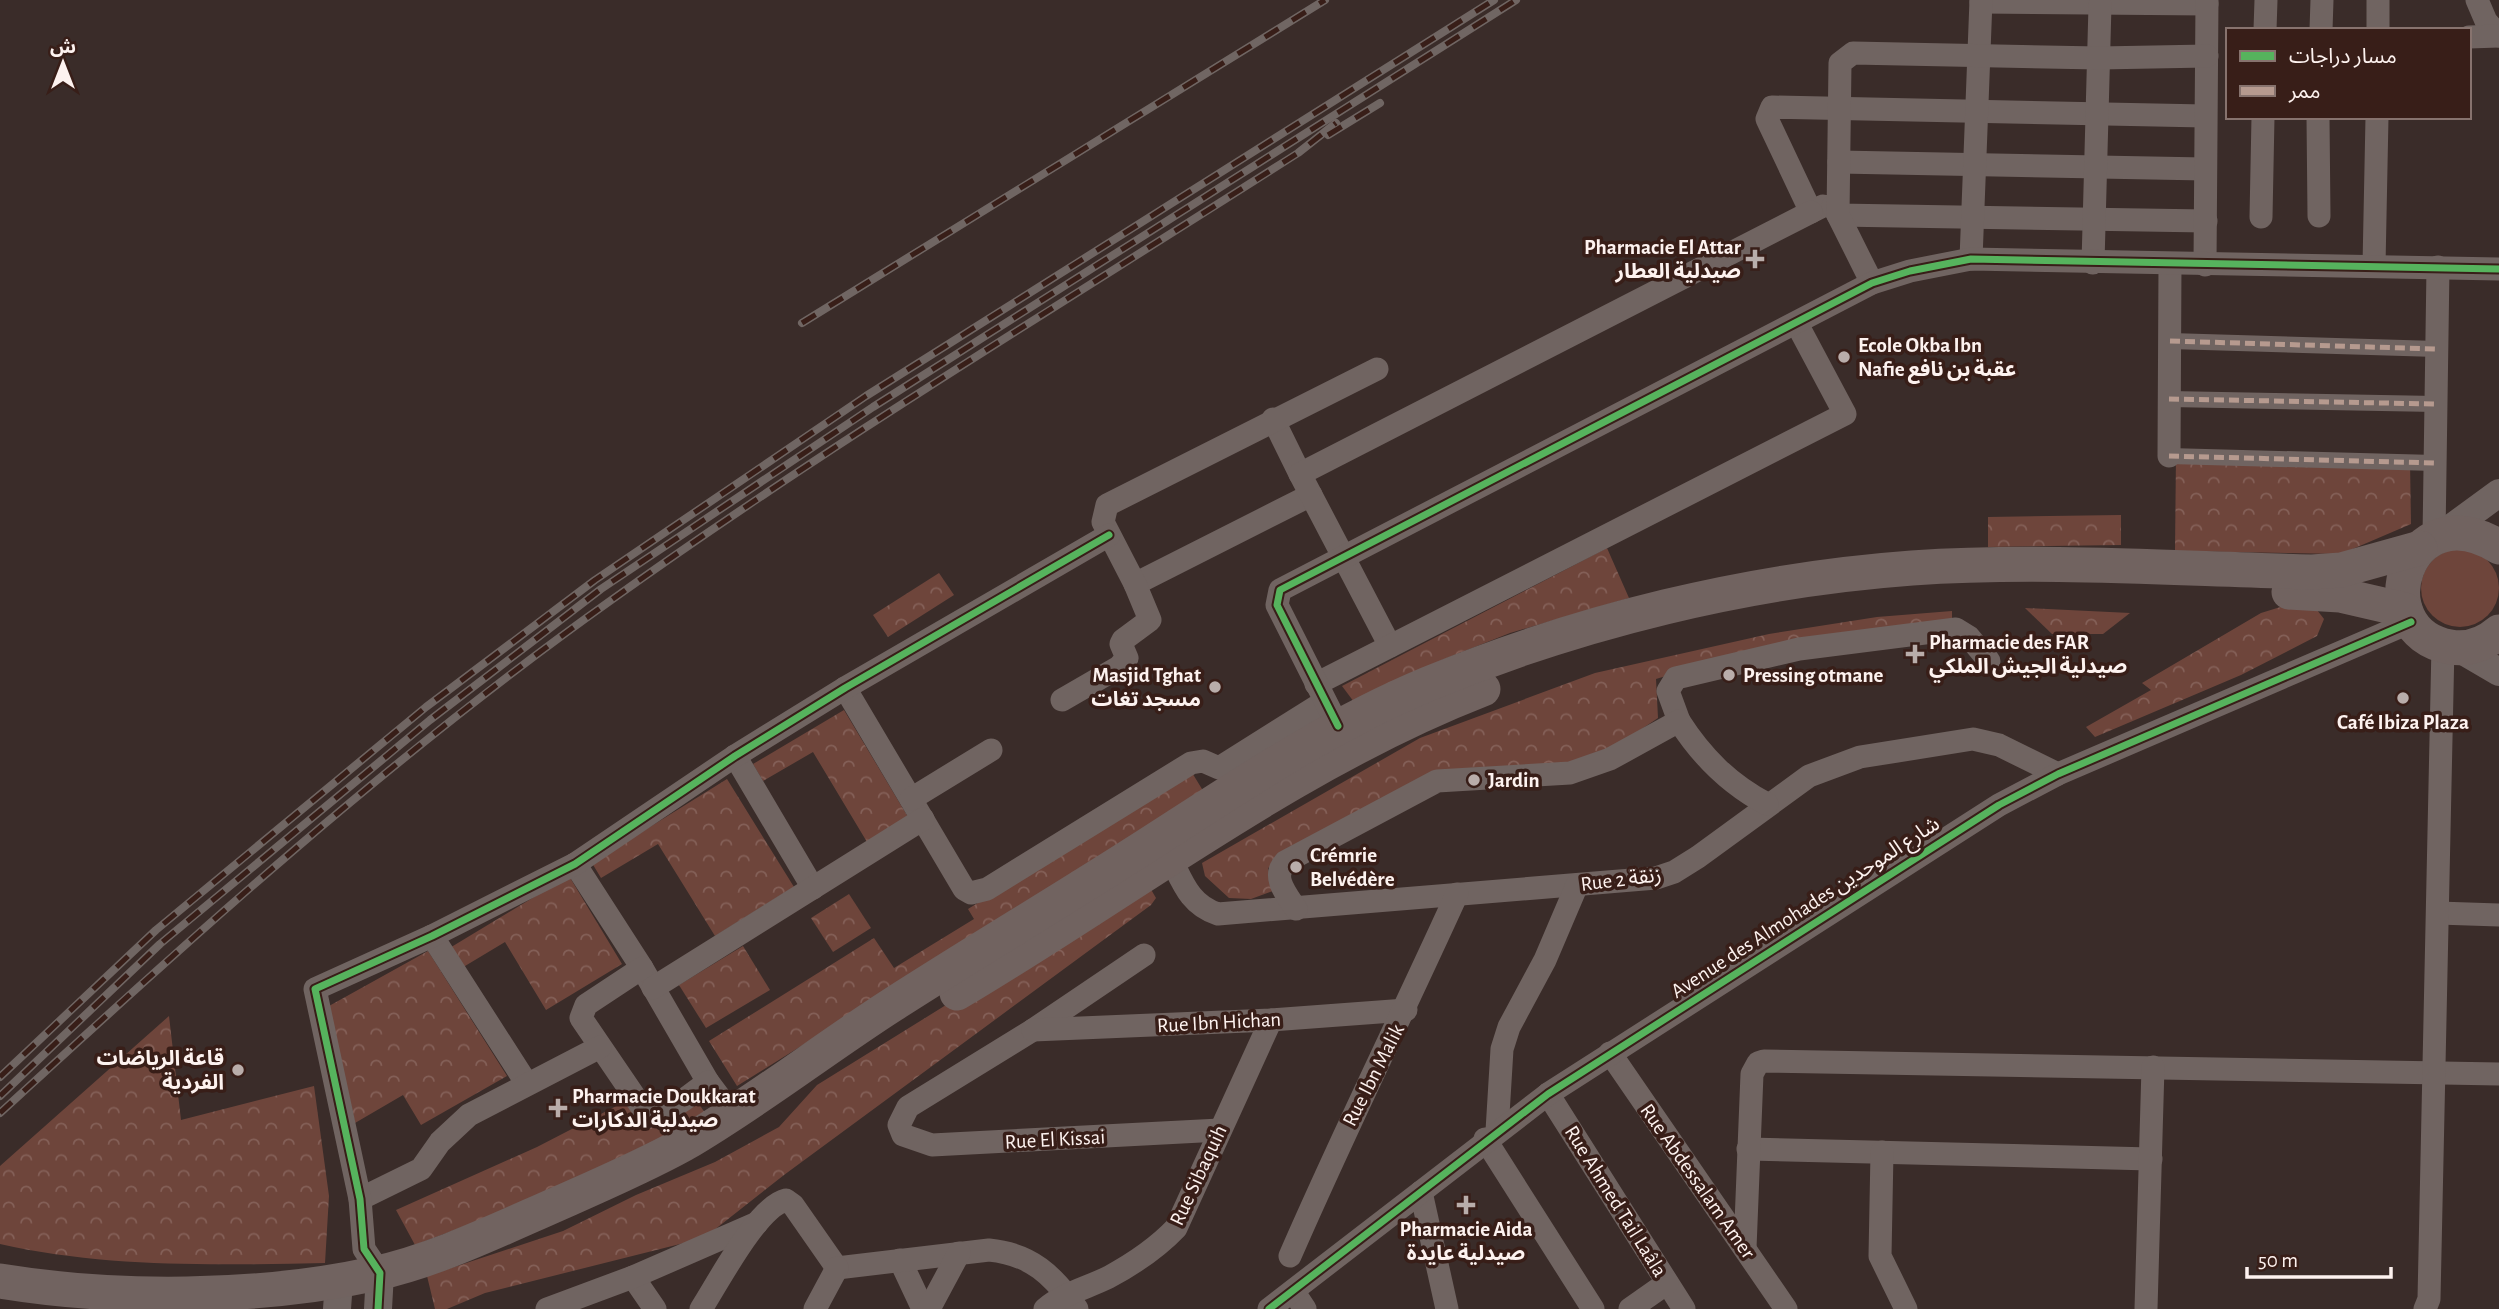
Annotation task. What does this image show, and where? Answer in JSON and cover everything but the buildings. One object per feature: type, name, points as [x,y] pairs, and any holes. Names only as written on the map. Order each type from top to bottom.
[{"type":"main road","points":[[243,1309],[338,1296],[490,1234],[637,1169],[732,1114],[890,1006],[1038,915],[1248,779],[1326,704],[1426,685],[1531,645],[1601,624],[1684,604],[1817,580],[1911,568],[1985,566],[2312,572],[2341,570],[2432,540],[2478,536],[2499,547]]},
{"type":"main road","points":[[2432,540],[2406,566],[2402,587],[2408,616],[2429,639],[2450,647],[2483,643],[2499,632]]},
{"type":"main road","points":[[375,1281],[415,1283],[566,1223],[681,1167],[744,1132],[898,1028],[1061,931],[1298,777],[1439,706],[1540,666],[1609,645],[1760,611],[1831,599],[1989,587],[2314,592],[2408,616]]},
{"type":"main road","points":[[0,1281],[96,1293],[237,1291],[338,1296]]},
{"type":"main road","points":[[0,1301],[43,1309]]},
{"type":"street","points":[[2265,28],[2266,0]]},
{"type":"street","points":[[2321,28],[2322,0]]},
{"type":"street","points":[[2378,0],[2378,28]]},
{"type":"street","points":[[2477,0],[2491,30],[2499,36]]},
{"type":"street","points":[[1971,260],[1981,1],[2100,5],[2207,2],[2207,57],[2213,103],[2205,169],[2205,265]]},
{"type":"street","points":[[2093,263],[2100,5]]},
{"type":"street","points":[[2471,37],[2499,36]]},
{"type":"street","points":[[1829,207],[1839,162],[1840,64],[1853,53],[1979,57],[2207,57]]},
{"type":"street","points":[[1872,284],[1829,207],[1766,114],[1772,107],[2098,114],[2213,103]]},
{"type":"street","points":[[2261,217],[2263,119]]},
{"type":"street","points":[[2318,119],[2319,216]]},
{"type":"street","points":[[2374,266],[2377,119]]},
{"type":"street","points":[[1839,162],[2205,169]]},
{"type":"street","points":[[1300,474],[1829,207],[1972,218],[2206,221]]},
{"type":"street","points":[[1326,704],[1276,598],[1280,590],[1872,284],[1910,271],[1971,260],[2499,269]]},
{"type":"street","points":[[2170,264],[2169,456],[2435,463]]},
{"type":"street","points":[[2432,540],[2438,267]]},
{"type":"street","points":[[845,688],[964,889],[980,892],[1191,763],[1203,761],[1219,768],[1326,704],[1390,646],[1845,414],[1797,324]]},
{"type":"street","points":[[2170,341],[2437,349]]},
{"type":"street","points":[[1062,700],[1119,667],[1127,657],[1121,644],[1123,640],[1150,620],[1103,522],[1104,512],[1115,498],[1377,369]]},
{"type":"street","points":[[2169,399],[2436,404]]},
{"type":"street","points":[[1273,419],[1342,558],[1390,646]]},
{"type":"street","points":[[2432,540],[2499,493]]},
{"type":"street","points":[[1135,584],[1311,495]]},
{"type":"street","points":[[338,1296],[375,1281],[315,989],[432,936],[575,864],[735,756],[845,688],[1109,535]]},
{"type":"street","name":"Avenue des Almohades شارع الموحدين","points":[[1269,1309],[1299,1300],[1421,1192],[1491,1135],[1548,1094],[1964,827],[2057,774],[2408,616]]},
{"type":"street","points":[[1767,804],[1745,792],[1710,763],[1679,721],[1668,691],[1676,678],[1799,649],[1956,629],[1969,637],[1989,661]]},
{"type":"street","points":[[2425,1309],[2429,1300],[2432,1072],[2450,647],[2499,672]]},
{"type":"street","points":[[1296,909],[1280,879],[1279,871],[1285,862],[1406,795],[1448,780],[1570,773],[1610,759],[1679,721]]},
{"type":"street","name":"Rue 2 زنقة","points":[[1171,859],[1191,898],[1203,909],[1218,914],[1656,878],[1674,872],[1809,776],[1860,757],[1946,741],[1973,739],[1999,745],[2057,774]]},
{"type":"street","points":[[911,799],[991,750]]},
{"type":"street","points":[[735,756],[813,888]]},
{"type":"street","points":[[653,988],[923,819]]},
{"type":"street","points":[[575,864],[642,968],[708,1082],[732,1114]]},
{"type":"street","points":[[1577,885],[1545,960],[1509,1027],[1501,1060],[1491,1135],[1593,1309]]},
{"type":"street","name":"Rue Ibn Malik","points":[[1290,1256],[1349,1119],[1406,1010],[1457,894]]},
{"type":"street","points":[[2438,913],[2499,915]]},
{"type":"street","points":[[432,936],[527,1084]]},
{"type":"street","points":[[1033,1030],[1144,954]]},
{"type":"street","points":[[642,968],[586,1005],[582,1017],[643,1109],[650,1112],[666,1110],[708,1082]]},
{"type":"street","name":"Rue Ibn Hichan","points":[[1033,1030],[1271,1020],[1406,1010]]},
{"type":"street","name":"Rue Sibaquih","points":[[1045,1309],[1072,1302],[1160,1245],[1168,1237],[1189,1204],[1271,1020]]},
{"type":"street","name":"Rue El Kissai","points":[[1033,1030],[908,1107],[899,1125],[903,1135],[932,1145],[1220,1130]]},
{"type":"street","points":[[359,1199],[421,1169],[440,1142],[461,1121],[600,1047]]},
{"type":"street","name":"Rue Abdessalam Amer","points":[[1610,1053],[1786,1309]]},
{"type":"street","points":[[1745,1248],[1752,1074],[1758,1063],[1764,1061],[2499,1074]]},
{"type":"street","points":[[2146,1309],[2153,1067]]},
{"type":"street","name":"Rue Ahmed Tail Laâla","points":[[1548,1094],[1684,1309]]},
{"type":"street","points":[[1748,1149],[2151,1159]]},
{"type":"street","points":[[1882,1152],[1880,1256],[1906,1309]]},
{"type":"street","points":[[1421,1192],[1446,1309]]},
{"type":"street","points":[[547,1309],[633,1277],[763,1217],[786,1200],[793,1205],[837,1268]]},
{"type":"street","points":[[701,1309],[763,1217]]},
{"type":"street","points":[[837,1268],[989,1250],[1014,1252],[1030,1259],[1072,1302]]},
{"type":"street","points":[[929,1309],[959,1254]]},
{"type":"street","points":[[900,1260],[923,1309]]},
{"type":"street","points":[[815,1309],[837,1268]]},
{"type":"street","points":[[633,1277],[655,1309]]},
{"type":"street","points":[[1630,1309],[1667,1283]]},
{"type":"green space","points":[[2176,456],[2410,462],[2411,524],[2341,554],[2175,551]]},
{"type":"green space","points":[[2121,515],[2121,545],[1988,547],[1988,517]]},
{"type":"green space","points":[[1607,548],[1629,598],[1510,633],[1442,660],[1354,702],[1342,686]]},
{"type":"green space","points":[[2460,549],[2475,552],[2492,566],[2499,588],[2496,603],[2482,620],[2460,627],[2445,624],[2428,610],[2421,588],[2424,573],[2438,556]]},
{"type":"green space","points":[[939,573],[954,595],[888,637],[873,615]]},
{"type":"green space","points":[[2287,605],[2317,610],[2324,619],[2317,636],[2241,675],[2095,737],[2086,727],[2151,690],[2142,683],[2261,613]]},
{"type":"green space","points":[[2025,608],[2130,613],[2103,634],[2052,634]]},
{"type":"green space","points":[[1952,611],[1952,620],[1741,653],[1656,679],[1658,718],[1594,761],[1439,772],[1268,868],[1273,891],[1251,899],[1229,898],[1205,876],[1202,863],[1420,738],[1595,673],[1769,634],[1877,617]]},
{"type":"green space","points":[[844,710],[908,817],[867,842],[813,752],[763,781],[753,764]]},
{"type":"green space","points":[[1191,771],[1205,794],[737,1086],[709,1041],[874,938],[894,968],[974,919],[968,909]]},
{"type":"green space","points":[[727,779],[794,887],[715,936],[658,844],[601,878],[592,863]]},
{"type":"green space","points":[[569,876],[622,964],[546,1010],[505,942],[460,969],[448,949]]},
{"type":"green space","points":[[1146,881],[1156,898],[1151,905],[784,1175],[704,1238],[485,1293],[447,1309],[435,1309],[427,1276],[563,1231],[636,1195],[715,1162],[779,1127],[817,1085]]},
{"type":"green space","points":[[849,894],[871,928],[833,952],[811,918]]},
{"type":"green space","points":[[743,946],[770,990],[706,1028],[679,985]]},
{"type":"green space","points":[[428,951],[507,1076],[421,1125],[403,1095],[355,1123],[329,1006]]},
{"type":"green space","points":[[169,1016],[181,1120],[314,1086],[329,1196],[325,1263],[202,1264],[121,1261],[40,1252],[0,1244],[0,1166]]},
{"type":"green space","points":[[626,1101],[646,1130],[699,1104],[707,1116],[515,1207],[415,1245],[396,1210],[537,1147]]},
{"type":"railway","points":[[802,323],[1325,0]]},
{"type":"railway","points":[[0,1077],[156,930],[426,707],[595,580],[866,396],[1494,0]]},
{"type":"railway","points":[[0,1096],[160,944],[430,720],[601,589],[873,407],[1516,0]]},
{"type":"railway","points":[[1328,135],[1380,103]]},
{"type":"railway","points":[[0,1113],[221,913],[373,783],[529,660],[779,485],[951,372],[1298,153],[1336,123]]},
{"type":"marked path","points":[[2170,341],[2437,349]]},
{"type":"marked path","points":[[2169,399],[2436,404]]},
{"type":"marked path","points":[[2169,456],[2435,463]]},
{"type":"cycle path","points":[[1338,726],[1277,605],[1280,590],[1872,283],[1910,271],[1971,259],[2499,269]]},
{"type":"cycle path","points":[[378,1309],[380,1273],[364,1249],[360,1199],[315,989],[432,936],[575,864],[735,756],[845,688],[1109,535]]},
{"type":"cycle path","points":[[1269,1309],[1548,1094],[1999,805],[2058,774],[2411,622]]},
{"type":"place","name":"Pharmacie El Attar صيدلية العطار","points":[[1755,259]]},
{"type":"place","name":"Ecole Okba Ibn Nafie عقبة بن نافع","points":[[1844,357]]},
{"type":"place","name":"Pharmacie des FAR صيدلية الجيش الملكي","points":[[1915,654]]},
{"type":"place","name":"Pressing otmane","points":[[1729,675]]},
{"type":"place","name":"Masjid Tghat مسجد تغات","points":[[1215,687]]},
{"type":"place","name":"Café Ibiza Plaza","points":[[2403,698]]},
{"type":"place","name":"Jardin","points":[[1474,780]]},
{"type":"place","name":"Crémrie Belvédère","points":[[1296,867]]},
{"type":"place","name":"قاعة الرياضات الفردية","points":[[238,1070]]},
{"type":"place","name":"Pharmacie Doukkarat صيدلية الدكارات","points":[[558,1108]]},
{"type":"place","name":"Pharmacie Aida صيدلية عايدة","points":[[1466,1205]]}]
